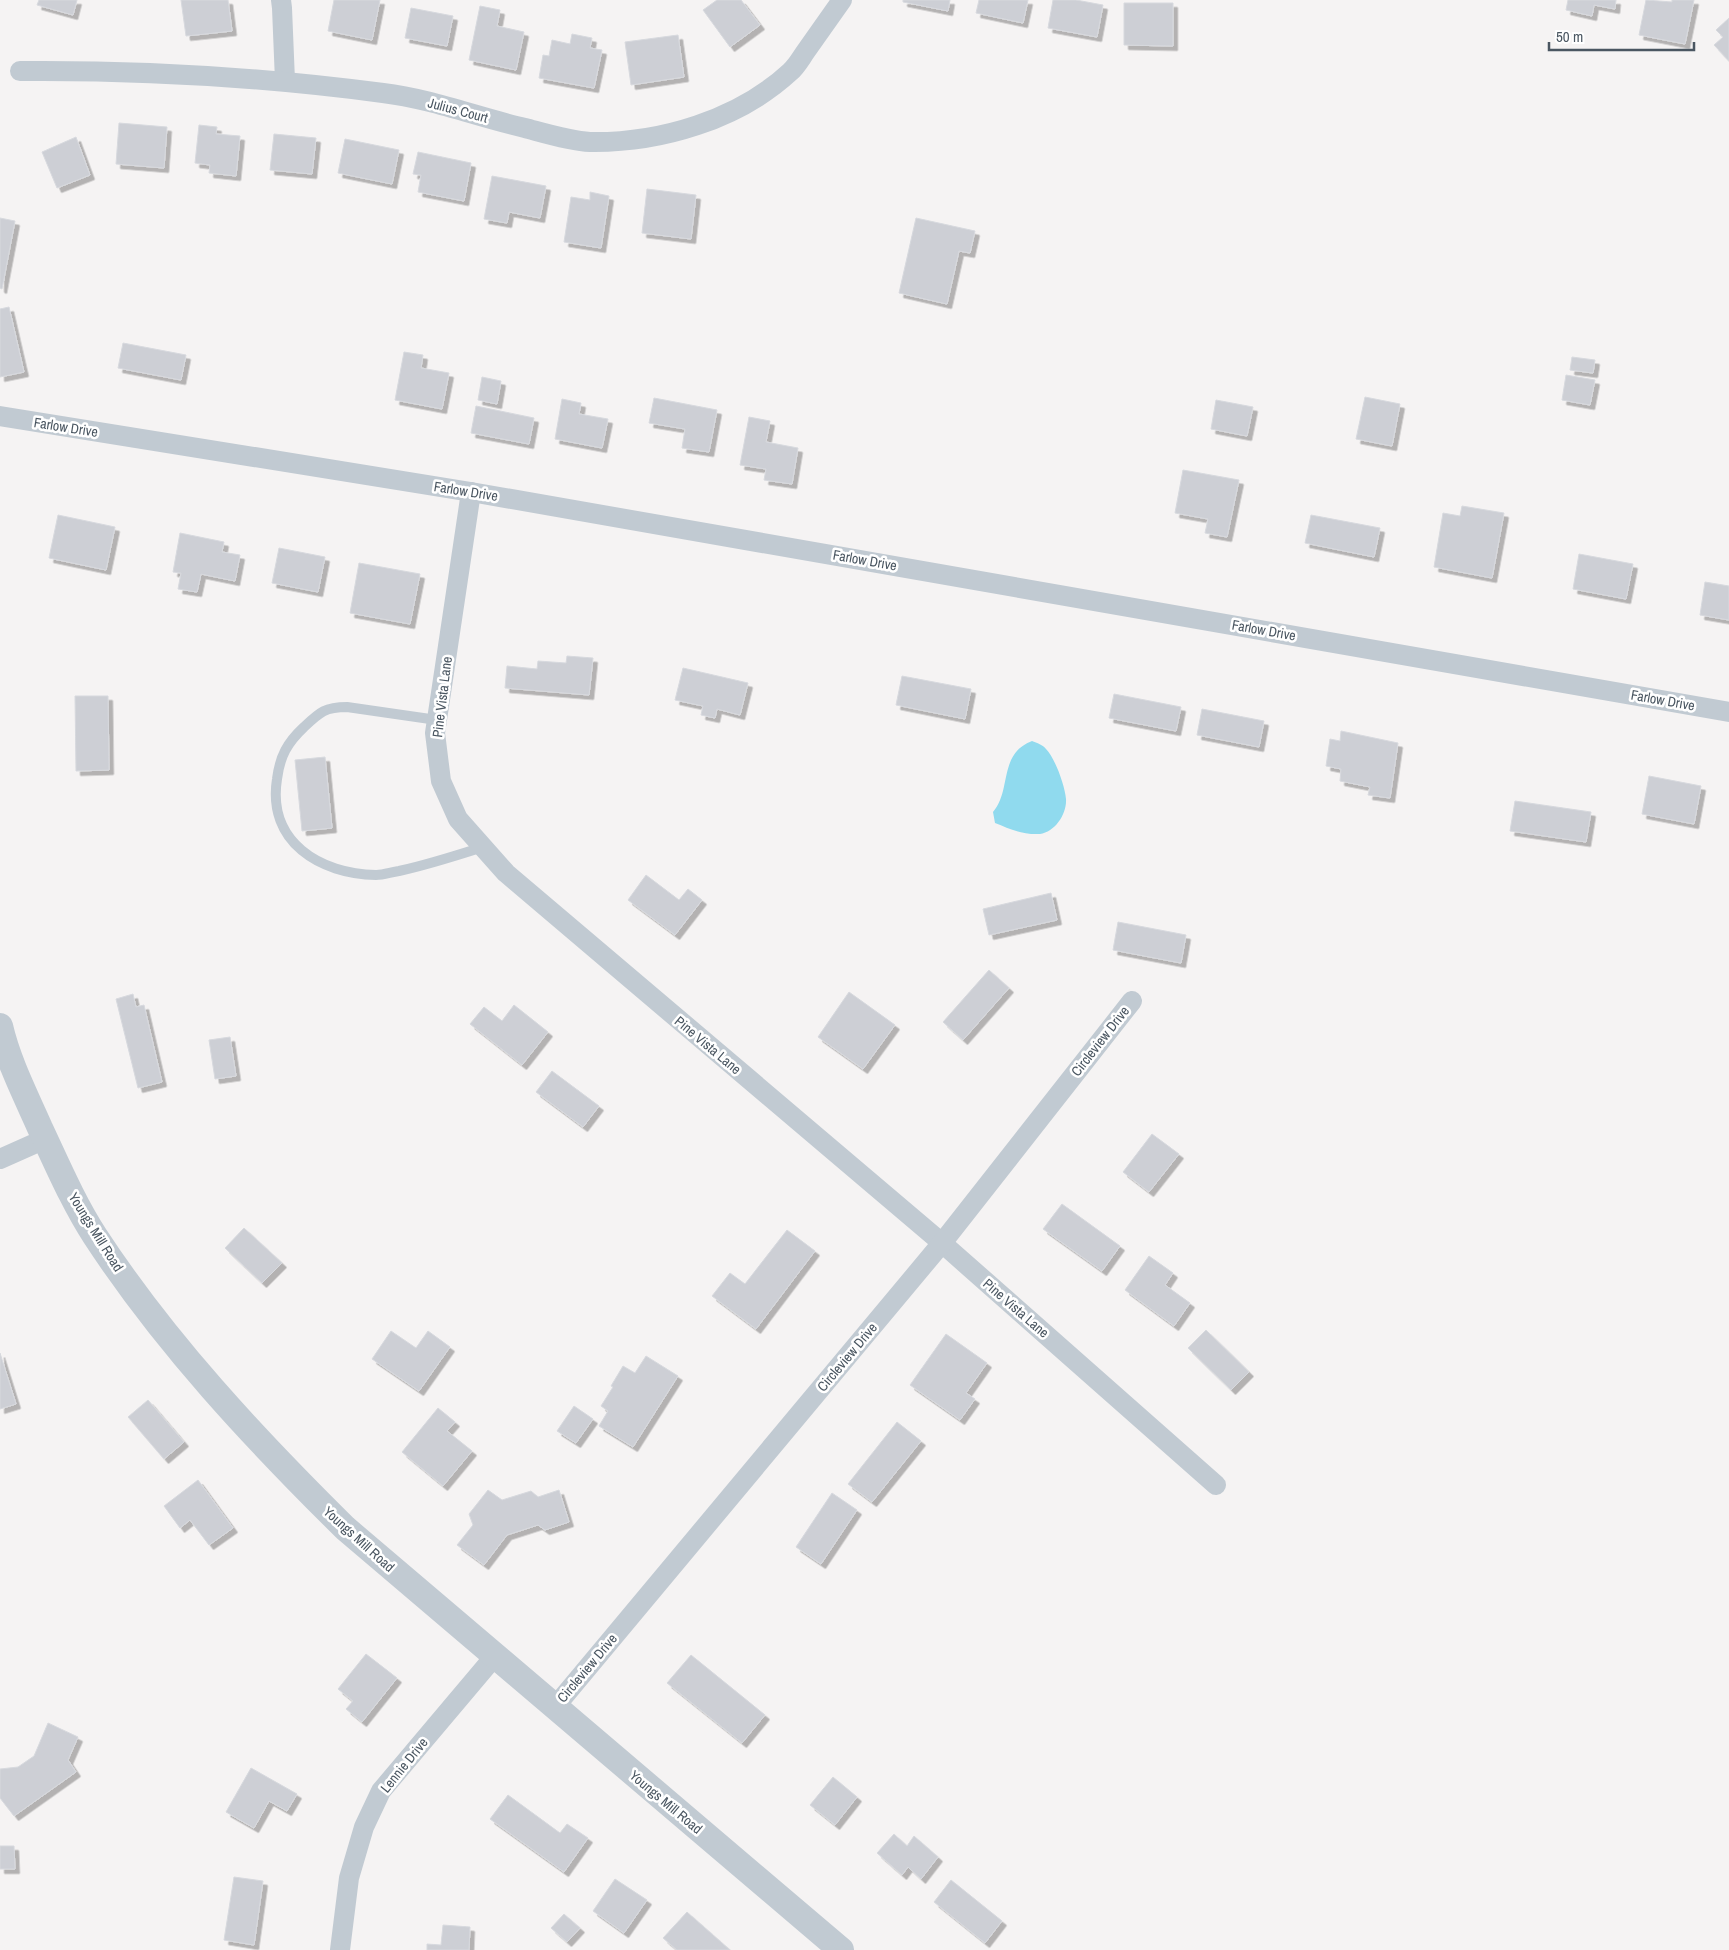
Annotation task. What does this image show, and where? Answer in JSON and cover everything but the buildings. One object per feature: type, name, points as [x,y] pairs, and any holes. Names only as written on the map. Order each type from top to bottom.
[{"type":"street","points":[[281,0],[284,81]]},
{"type":"street","name":"Julius Court","points":[[20,72],[100,71],[284,81],[386,93],[588,142],[636,140],[690,127],[751,102],[792,71],[842,0]]},
{"type":"street","name":"Farlow Drive","points":[[0,416],[471,492],[1729,712]]},
{"type":"street","name":"Pine Vista Lane","points":[[471,492],[435,732],[441,781],[458,819],[506,873],[942,1243],[1216,1485]]},
{"type":"street","name":"Circleview Drive","points":[[554,1708],[942,1243],[1132,1001]]},
{"type":"street","name":"Youngs Mill Road","points":[[0,1026],[14,1071],[77,1205],[94,1235],[145,1307],[212,1388],[275,1459],[345,1528],[494,1657],[840,1950]]},
{"type":"street","points":[[0,1160],[45,1139]]},
{"type":"street","name":"Lennie Drive","points":[[340,1950],[349,1878],[364,1827],[381,1791],[494,1657]]},
{"type":"lane","points":[[437,720],[347,706],[332,707],[322,712],[289,741],[279,763],[275,805],[282,828],[298,848],[319,862],[346,872],[378,875],[421,867],[483,848]]},
{"type":"water","points":[[1032,741],[1045,748],[1053,759],[1062,780],[1066,799],[1066,805],[1059,821],[1051,830],[1040,834],[1022,833],[995,823],[993,812],[999,803],[1014,754],[1021,747]]}]
